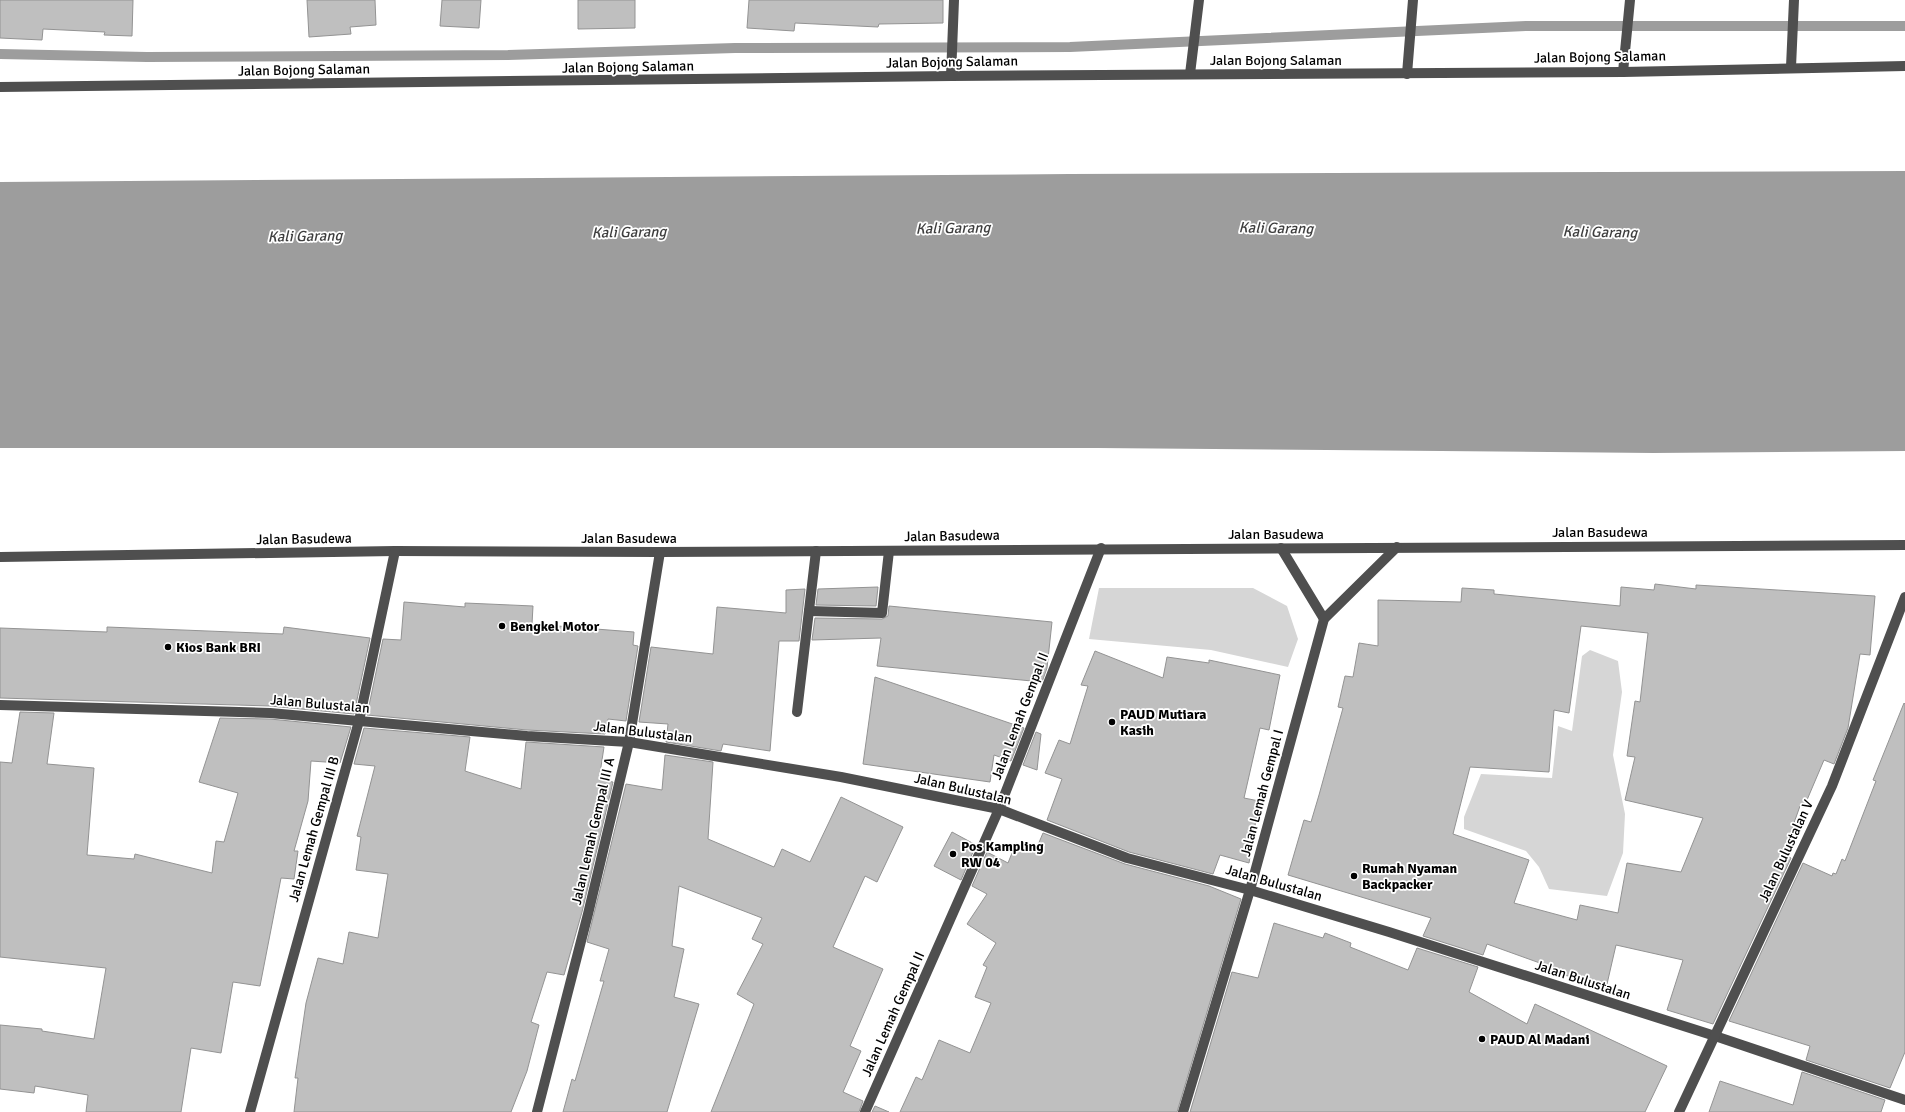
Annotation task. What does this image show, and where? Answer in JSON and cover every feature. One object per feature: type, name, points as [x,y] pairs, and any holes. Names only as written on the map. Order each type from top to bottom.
[{"type":"street","points":[[951,76],[954,0]]},
{"type":"street","points":[[1190,74],[1199,0]]},
{"type":"street","points":[[1623,72],[1630,0]]},
{"type":"street","points":[[1791,67],[1794,0]]},
{"type":"street","points":[[1407,74],[1412,3]]},
{"type":"street","name":"Jalan Bojong Salaman","points":[[0,87],[951,76],[1623,72],[1791,67],[1905,66]]},
{"type":"street","name":"Jalan Basudewa","points":[[0,557],[394,551],[660,552],[1101,548],[1905,545]]},
{"type":"street","points":[[1281,548],[1324,619],[1397,547]]},
{"type":"street","name":"Jalan Lemah Gempal II","points":[[865,1112],[999,809],[1101,548]]},
{"type":"street","name":"Jalan Lemah Gempal III B","points":[[250,1112],[359,721],[394,551]]},
{"type":"street","points":[[798,712],[816,551]]},
{"type":"street","points":[[809,611],[882,613],[889,551]]},
{"type":"street","name":"Jalan Lemah Gempal III A","points":[[537,1112],[586,922],[629,742],[660,552]]},
{"type":"street","name":"Jalan Bulustalan V","points":[[1678,1112],[1832,786],[1905,597]]},
{"type":"street","name":"Jalan Lemah Gempal I","points":[[1183,1112],[1250,890],[1324,619]]},
{"type":"street","name":"Jalan Bulustalan","points":[[0,705],[270,714],[527,736],[629,742],[841,777],[999,809],[1127,858],[1250,890],[1715,1036],[1905,1100]]},
{"type":"shaded area","points":[[1099,588],[1253,588],[1287,606],[1298,639],[1288,667],[1211,650],[1089,639]]},
{"type":"shaded area","points":[[1590,650],[1618,661],[1622,692],[1613,755],[1625,814],[1623,853],[1607,896],[1549,889],[1539,867],[1526,851],[1464,829],[1464,817],[1481,774],[1552,778],[1558,726],[1572,731],[1582,656]]},
{"type":"water","name":"Kali Garang","points":[[1905,171],[1905,451],[1653,453],[1098,448],[0,448],[0,182],[1070,174]]},
{"type":"building","points":[[0,0],[133,0],[132,36],[104,35],[105,32],[43,29],[42,40],[0,38]]},
{"type":"building","points":[[307,0],[375,0],[376,25],[350,27],[351,34],[309,37]]},
{"type":"building","points":[[442,0],[481,0],[479,28],[440,26]]},
{"type":"building","points":[[578,0],[635,0],[635,28],[578,29]]},
{"type":"building","points":[[749,0],[943,0],[943,23],[879,24],[878,27],[795,23],[794,31],[747,28]]},
{"type":"building","points":[[1655,584],[1696,589],[1696,585],[1875,596],[1870,655],[1860,654],[1848,728],[1834,764],[1824,760],[1804,807],[1800,806],[1783,854],[1791,858],[1713,1024],[1667,1010],[1683,960],[1616,945],[1607,984],[1549,972],[1551,967],[1487,944],[1483,955],[1423,936],[1431,918],[1288,875],[1304,820],[1311,822],[1319,795],[1343,708],[1338,707],[1345,676],[1353,677],[1359,643],[1378,646],[1378,600],[1461,602],[1462,588],[1494,590],[1494,594],[1620,606],[1621,587],[1654,590]],"holes":[[[1581,626],[1648,633],[1640,702],[1635,701],[1627,756],[1635,757],[1625,800],[1703,818],[1681,872],[1627,863],[1618,913],[1580,905],[1577,920],[1514,903],[1529,860],[1453,834],[1470,767],[1549,772],[1554,710],[1569,713]]]},
{"type":"building","points":[[878,587],[876,606],[816,605],[818,589]]},
{"type":"building","points":[[805,589],[799,641],[779,641],[770,751],[723,744],[721,751],[666,742],[668,724],[639,722],[651,647],[713,654],[717,607],[786,613],[786,590]]},
{"type":"building","points":[[404,602],[465,607],[465,603],[533,606],[532,624],[634,632],[633,645],[638,646],[626,721],[608,719],[605,734],[527,730],[367,715],[383,639],[401,640]]},
{"type":"building","points":[[889,606],[1052,622],[1047,668],[1042,682],[877,666],[881,638],[812,640],[815,618],[882,619],[888,616]]},
{"type":"building","points":[[107,627],[283,634],[284,627],[370,638],[354,714],[270,706],[0,698],[0,628],[107,632]]},
{"type":"building","points":[[1095,651],[1163,678],[1167,657],[1209,663],[1209,660],[1280,675],[1269,730],[1260,728],[1244,798],[1259,801],[1249,863],[1220,855],[1213,874],[1129,852],[1047,820],[1062,779],[1045,773],[1059,740],[1070,744],[1088,686],[1081,685]]},
{"type":"building","points":[[875,677],[1024,728],[1011,761],[994,755],[990,782],[863,764]]},
{"type":"building","points":[[1904,703],[1905,1052],[1890,1088],[1806,1060],[1810,1046],[1729,1021],[1803,863],[1832,876],[1833,873],[1836,874],[1842,859],[1845,861],[1876,781],[1873,780]]},
{"type":"building","points":[[20,712],[54,713],[47,764],[94,768],[87,855],[134,859],[135,854],[212,873],[216,841],[224,842],[238,793],[199,782],[220,718],[270,719],[351,727],[340,763],[311,761],[308,801],[294,851],[298,851],[294,879],[281,878],[260,986],[233,982],[221,1053],[191,1048],[181,1112],[86,1112],[88,1095],[35,1086],[34,1093],[0,1089],[0,1025],[42,1029],[42,1031],[94,1039],[106,968],[0,957],[0,762],[12,763]]},
{"type":"building","points":[[364,728],[470,737],[465,771],[521,789],[526,742],[604,747],[599,780],[613,782],[582,912],[564,975],[547,972],[531,1022],[539,1025],[527,1071],[511,1112],[294,1112],[298,1078],[295,1078],[306,1003],[318,958],[343,964],[349,932],[378,938],[388,874],[356,870],[361,837],[357,836],[375,766],[354,764]]},
{"type":"building","points":[[1036,732],[1041,734],[1037,770],[1023,765]]},
{"type":"building","points":[[665,755],[713,762],[708,839],[774,867],[782,849],[810,862],[841,797],[903,827],[877,882],[865,876],[833,947],[883,969],[850,1046],[861,1051],[843,1092],[863,1101],[859,1112],[711,1112],[754,1004],[737,994],[763,944],[752,939],[762,918],[679,886],[672,946],[684,949],[674,997],[699,1004],[667,1112],[563,1112],[572,1079],[575,1081],[604,981],[600,981],[609,949],[587,942],[626,784],[662,790]]},
{"type":"building","name":"Pos Kampling RW 04","points":[[952,832],[976,845],[961,880],[934,866]]},
{"type":"building","points":[[1043,833],[1125,864],[1209,886],[1241,899],[1177,1112],[900,1112],[916,1077],[922,1080],[939,1040],[970,1053],[991,1003],[975,997],[987,967],[983,965],[996,943],[967,924],[987,894],[972,886],[987,852],[1008,863],[1016,843],[1035,852]]},
{"type":"building","points":[[1274,923],[1323,938],[1325,933],[1351,943],[1350,947],[1408,970],[1417,948],[1478,967],[1469,992],[1527,1024],[1535,1004],[1667,1066],[1645,1112],[1190,1112],[1232,972],[1258,978]]},
{"type":"building","points":[[1802,1072],[1885,1100],[1881,1112],[1709,1112],[1720,1081],[1793,1105]]},
{"type":"building","points":[[875,1106],[889,1112],[872,1112]]},
{"type":"waterway","points":[[0,54],[147,57],[508,55],[735,48],[1070,47],[1526,26],[1905,26]]},
{"type":"place","name":"Bengkel Motor","points":[[502,626]]},
{"type":"place","name":"Kios Bank BRI","points":[[168,647]]},
{"type":"place","name":"PAUD Mutiara Kasih","points":[[1112,722]]},
{"type":"place","name":"Pos Kampling RW 04","points":[[953,854]]},
{"type":"place","name":"Rumah Nyaman Backpacker","points":[[1354,876]]},
{"type":"place","name":"PAUD Al Madani","points":[[1482,1039]]}]
